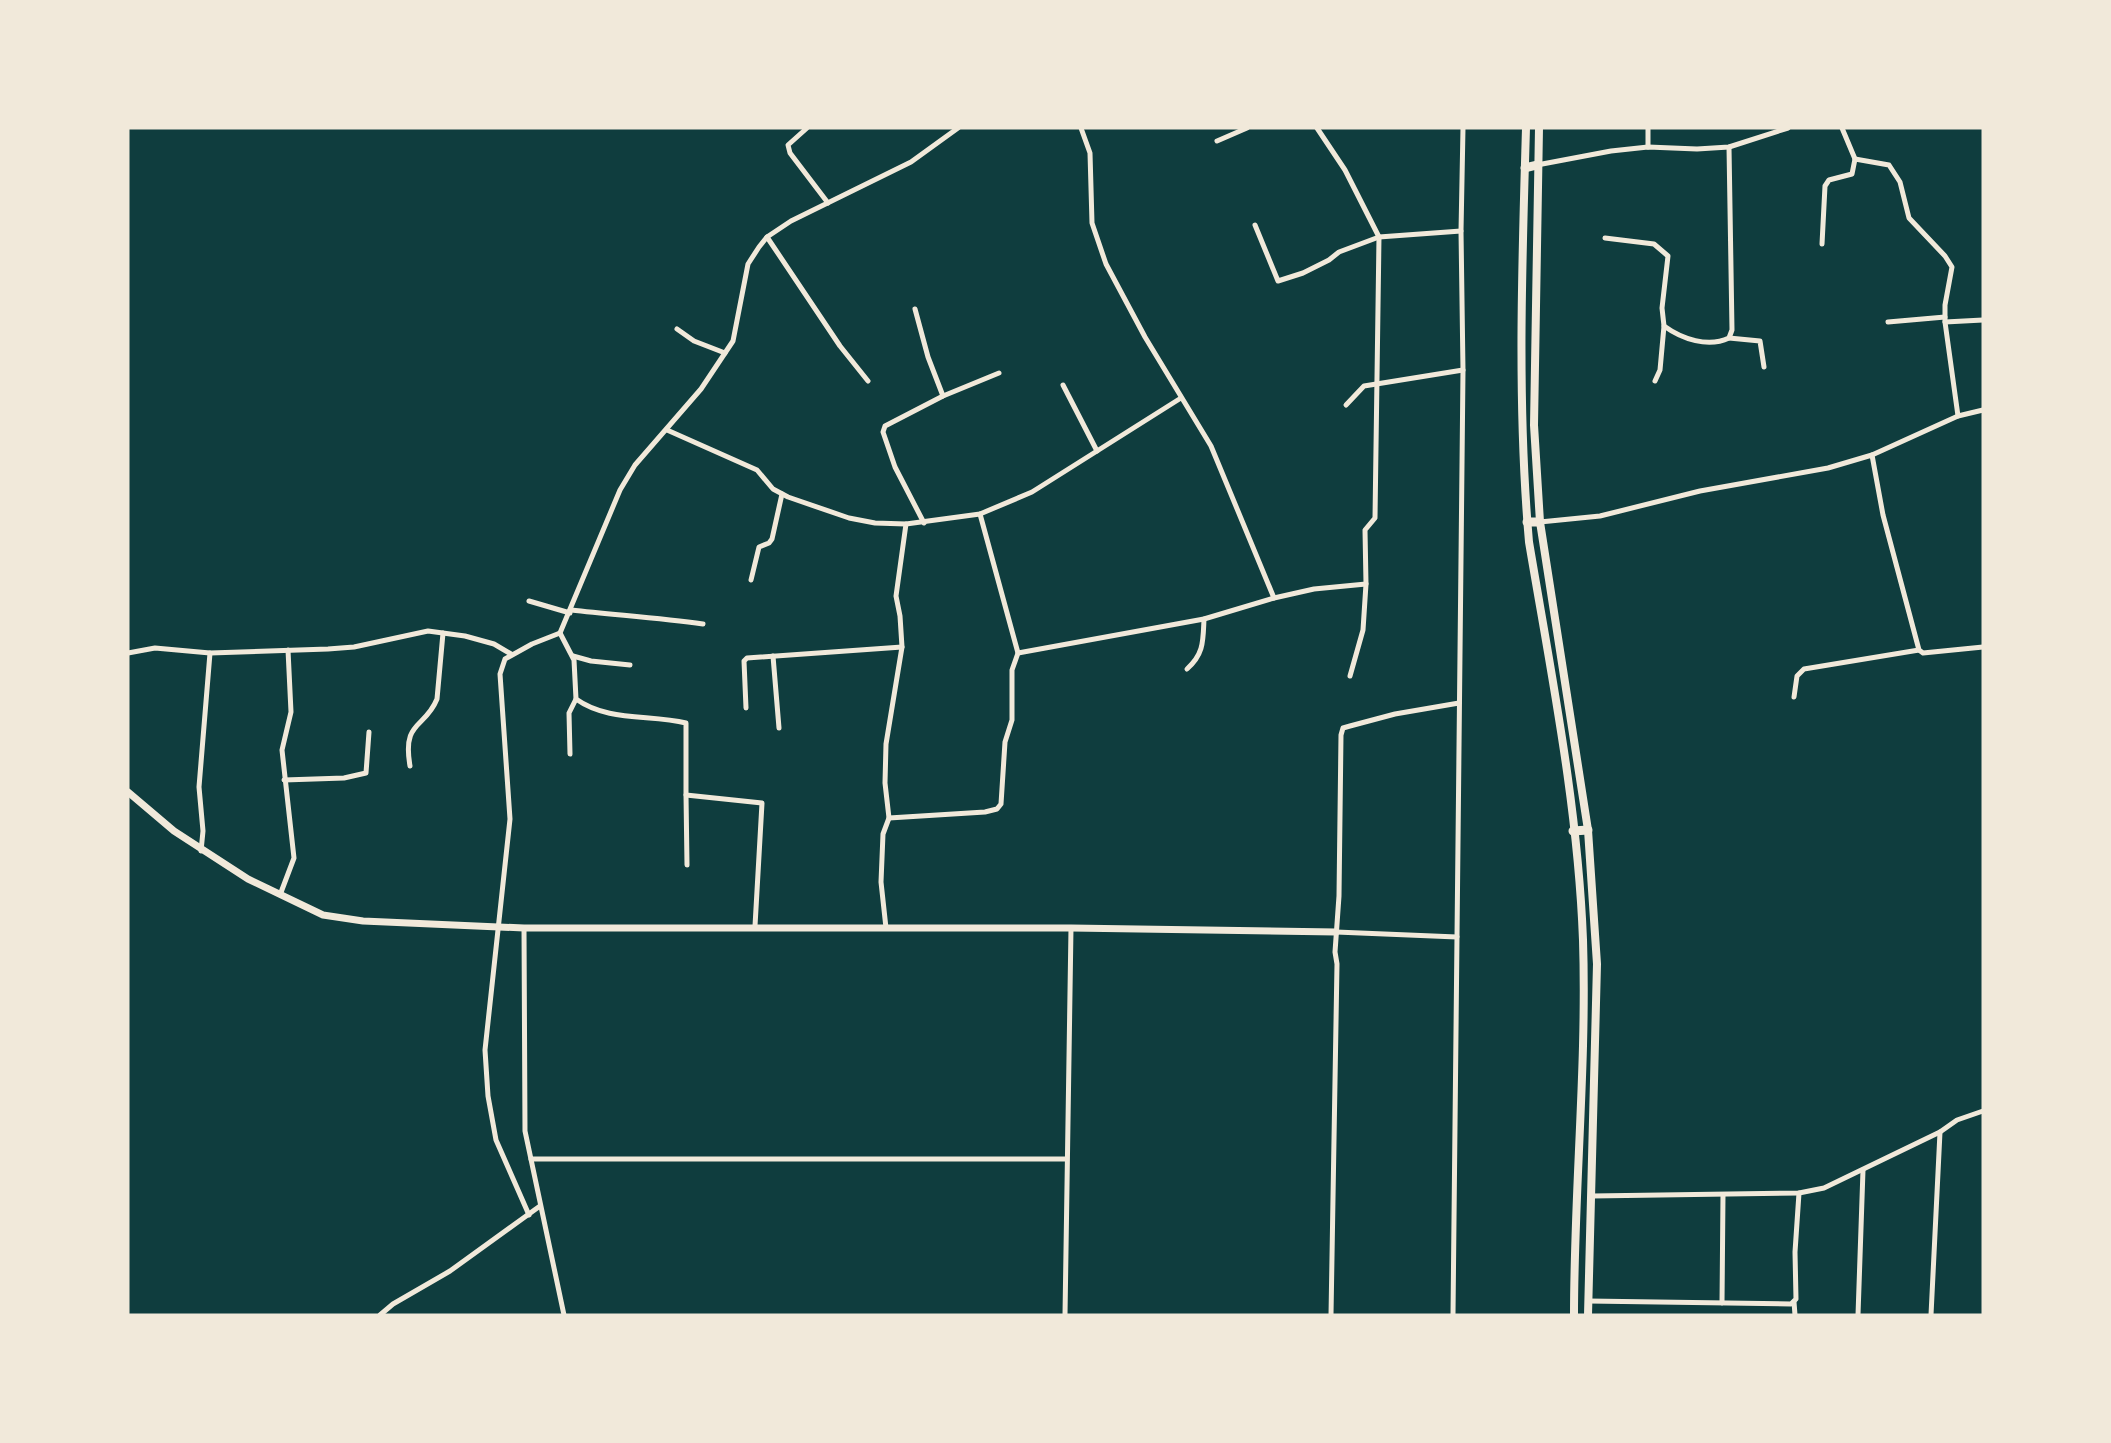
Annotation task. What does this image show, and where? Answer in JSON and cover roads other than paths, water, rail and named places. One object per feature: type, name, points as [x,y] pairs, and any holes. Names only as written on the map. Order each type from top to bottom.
[{"type":"main road","points":[[1526,128],[1522,439],[1527,522],[1568,785],[1582,926],[1583,992],[1573,1315]]},
{"type":"main road","points":[[1539,128],[1534,425],[1540,522],[1588,830],[1597,964],[1588,1315]]},
{"type":"main road","points":[[1525,168],[1537,165]]},
{"type":"main road","points":[[1527,522],[1540,522]]},
{"type":"main road","points":[[1573,831],[1588,830]]},
{"type":"street","points":[[807,128],[788,145],[790,153],[828,202]]},
{"type":"street","points":[[528,1215],[496,1140],[488,1096],[485,1050],[510,819],[509,771],[500,674],[505,659],[560,633],[620,490],[635,465],[701,389],[733,341],[748,264],[767,237],[791,221],[911,162],[958,128]]},
{"type":"street","points":[[1081,128],[1090,153],[1092,223],[1101,252],[1139,325],[1211,446],[1274,598]]},
{"type":"street","points":[[1217,141],[1247,128]]},
{"type":"street","points":[[1317,128],[1345,170],[1380,237],[1375,518],[1365,530],[1363,630],[1350,676]]},
{"type":"street","points":[[1453,1315],[1463,128]]},
{"type":"street","points":[[1648,128],[1648,147]]},
{"type":"street","points":[[1537,165],[1648,147],[1729,147],[1788,128]]},
{"type":"street","points":[[1822,244],[1825,186],[1829,180],[1852,174],[1855,159],[1842,128]]},
{"type":"street","points":[[1729,147],[1732,330],[1729,338]]},
{"type":"street","points":[[1855,159],[1889,165],[1900,181],[1913,225],[1949,262],[1951,274],[1945,320],[1958,416]]},
{"type":"street","points":[[1255,225],[1278,281],[1303,273],[1329,260],[1339,251],[1380,237],[1461,231]]},
{"type":"street","points":[[767,237],[840,346],[868,381]]},
{"type":"street","points":[[1605,238],[1654,244],[1668,256],[1662,308],[1664,326],[1660,370],[1655,381]]},
{"type":"street","points":[[915,309],[928,357],[943,396]]},
{"type":"street","points":[[1888,322],[1983,320]]},
{"type":"street","points":[[1664,326],[1697,343],[1729,338],[1760,341],[1764,367]]},
{"type":"street","points":[[677,329],[694,341],[725,353]]},
{"type":"street","points":[[1346,405],[1358,390],[1378,383],[1463,370]]},
{"type":"street","points":[[924,523],[895,467],[883,432],[886,426],[943,396],[999,373]]},
{"type":"street","points":[[1063,385],[1097,451]]},
{"type":"street","points":[[667,430],[757,470],[773,489],[782,494],[849,518],[874,523],[924,523],[980,514],[1032,492],[1181,398]]},
{"type":"street","points":[[1540,522],[1600,516],[1700,491],[1828,468],[1872,455],[1958,416],[1983,410]]},
{"type":"street","points":[[1872,455],[1883,515],[1919,650]]},
{"type":"street","points":[[751,580],[759,547],[772,539],[782,494]]},
{"type":"street","points":[[889,818],[985,812],[997,809],[1001,804],[1005,742],[1012,720],[1012,670],[1018,653],[980,514]]},
{"type":"street","points":[[886,928],[881,882],[883,834],[889,818],[885,783],[886,744],[902,647],[896,596],[906,524]]},
{"type":"street","points":[[1018,653],[1204,619],[1314,589],[1366,583]]},
{"type":"street","points":[[529,601],[570,612],[634,615],[703,624]]},
{"type":"street","points":[[1187,669],[1198,660],[1203,649],[1204,619]]},
{"type":"street","points":[[128,653],[155,648],[210,653],[354,647],[428,631],[465,636],[494,644],[511,654]]},
{"type":"street","points":[[410,766],[408,747],[412,729],[434,707],[437,699],[443,633]]},
{"type":"street","points":[[560,633],[573,656],[576,699],[569,713],[570,754]]},
{"type":"street","points":[[746,708],[744,661],[747,657],[902,647]]},
{"type":"street","points":[[1794,697],[1797,676],[1804,669],[1919,650],[1923,653],[1983,647]]},
{"type":"street","points":[[280,895],[294,858],[282,750],[291,712],[288,650]]},
{"type":"street","points":[[201,851],[203,831],[198,787],[210,653]]},
{"type":"street","points":[[573,656],[591,661],[630,665]]},
{"type":"street","points":[[773,656],[779,728]]},
{"type":"street","points":[[576,699],[587,707],[625,716],[672,719],[686,723],[687,865]]},
{"type":"street","points":[[1331,1315],[1336,932],[1339,896],[1338,803],[1343,728],[1395,713],[1460,703]]},
{"type":"street","points":[[284,780],[344,778],[366,773],[369,732]]},
{"type":"street","points":[[128,792],[201,851],[280,895],[323,915],[363,921],[524,928],[1071,928],[1336,932],[1457,937]]},
{"type":"street","points":[[686,796],[762,803],[755,926]]},
{"type":"street","points":[[524,928],[525,1131],[564,1315]]},
{"type":"street","points":[[1065,1315],[1071,928]]},
{"type":"street","points":[[1592,1196],[1799,1193],[1824,1188],[1940,1132],[1957,1120],[1983,1111]]},
{"type":"street","points":[[1931,1315],[1940,1132]]},
{"type":"street","points":[[531,1159],[1066,1160]]},
{"type":"street","points":[[1858,1315],[1863,1170]]},
{"type":"street","points":[[1795,1315],[1799,1193]]},
{"type":"street","points":[[1722,1303],[1723,1195]]},
{"type":"street","points":[[380,1315],[393,1304],[450,1271],[540,1206]]},
{"type":"street","points":[[1588,1301],[1784,1306],[1794,1301]]}]
